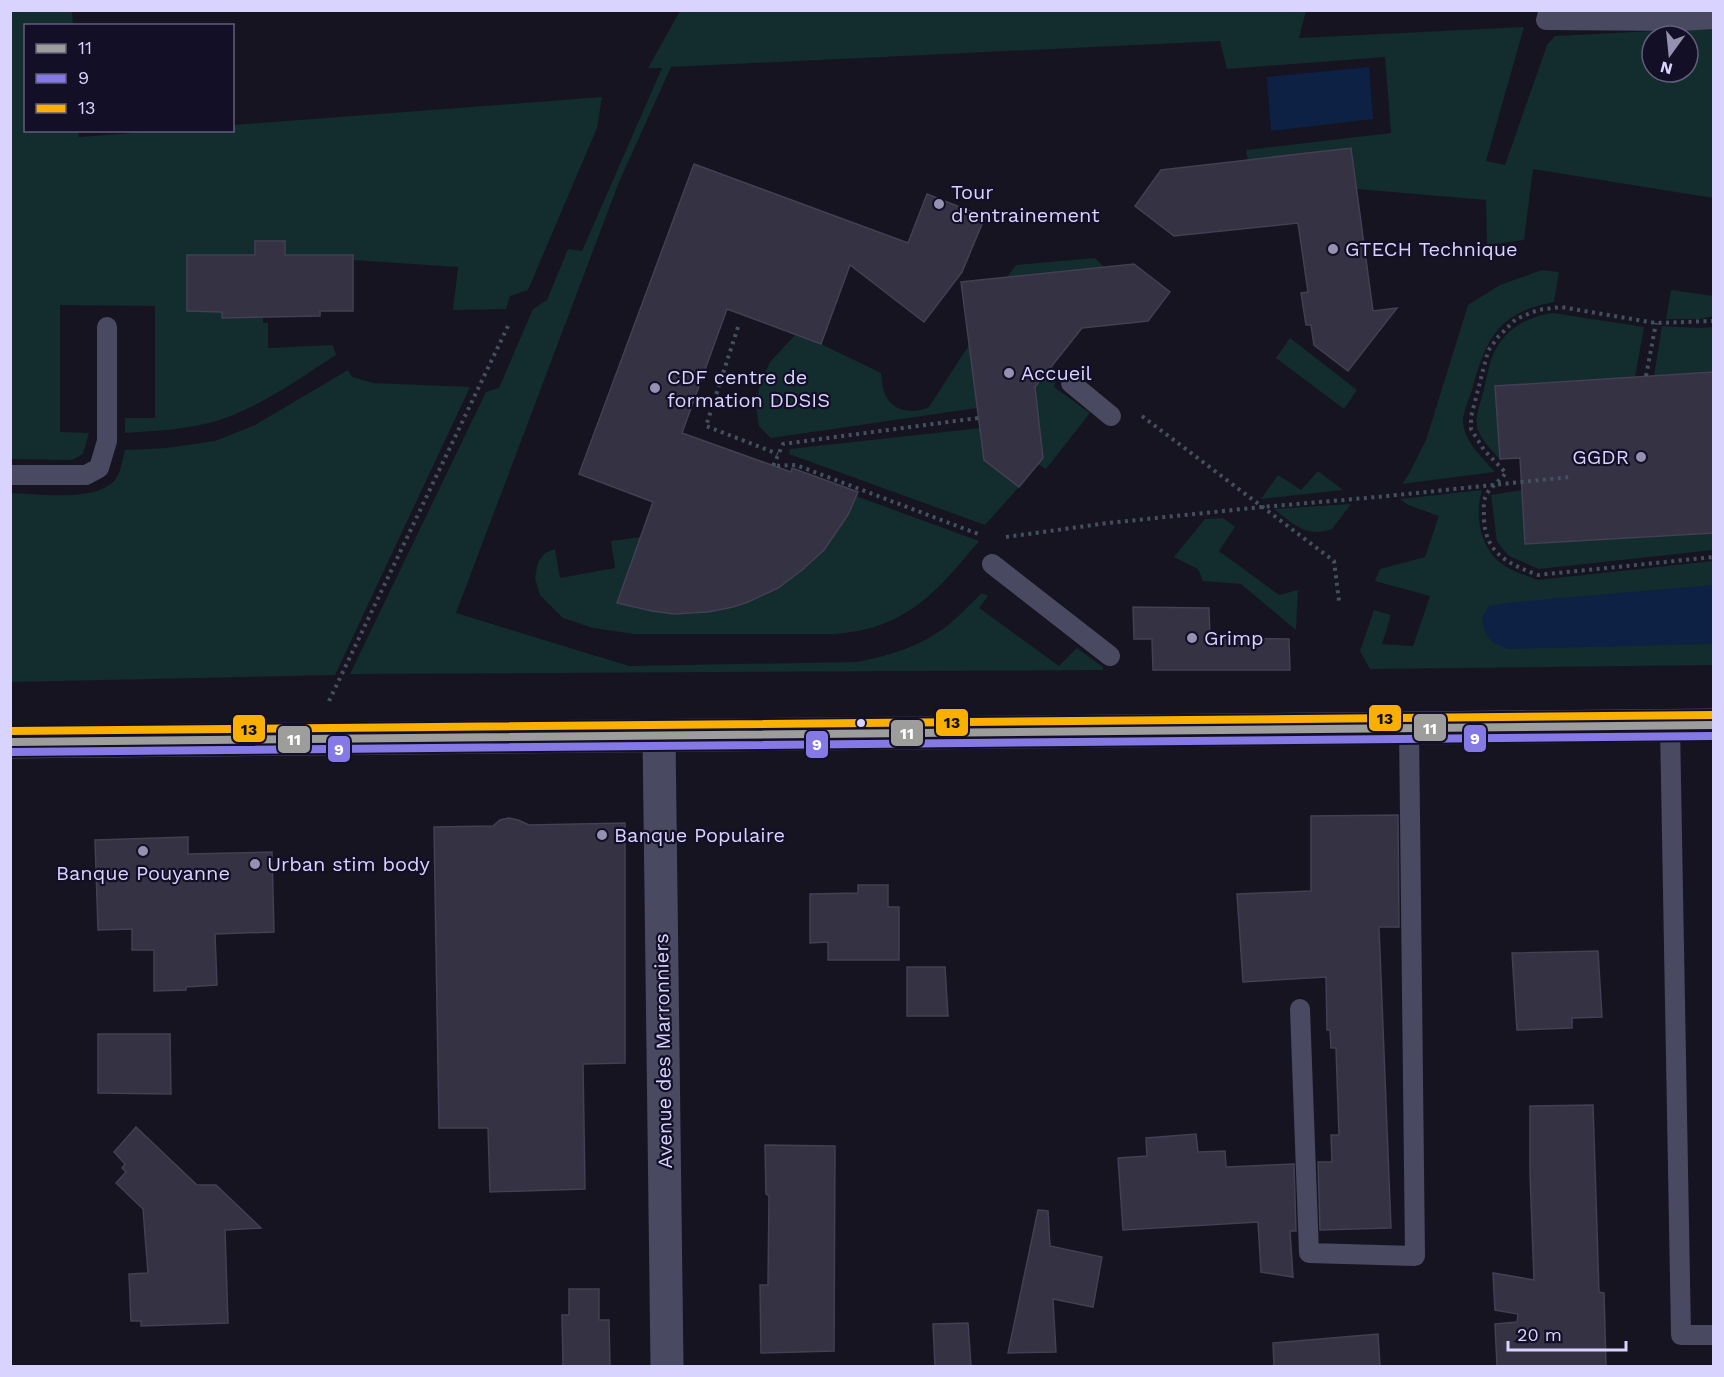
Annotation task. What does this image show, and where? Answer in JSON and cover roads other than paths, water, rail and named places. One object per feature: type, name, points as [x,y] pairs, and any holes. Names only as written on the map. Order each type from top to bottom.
[{"type":"main road","points":[[10,742],[1713,725]]},
{"type":"street","name":"Avenue des Marronniers","points":[[658,736],[667,1366]]},
{"type":"lane","points":[[1547,15],[1680,21],[1713,19]]},
{"type":"lane","points":[[10,475],[86,475],[99,468],[107,441],[107,327]]},
{"type":"lane","points":[[1071,383],[1111,416]]},
{"type":"lane","points":[[992,564],[1110,656]]},
{"type":"lane","points":[[1670,726],[1681,1335],[1713,1335]]},
{"type":"lane","points":[[1300,1009],[1309,1253],[1415,1256],[1409,728]]},
{"type":"water","points":[[1369,67],[1373,119],[1271,131],[1267,77]]},
{"type":"water","points":[[1713,585],[1713,644],[1508,649],[1489,638],[1482,618],[1489,606],[1514,602]]},
{"type":"place","name":"Tour d'entrainement","points":[[939,204]]},
{"type":"place","name":"GTECH Technique","points":[[1333,249]]},
{"type":"place","name":"Accueil","points":[[1009,373]]},
{"type":"place","name":"CDF centre de formation DDSIS","points":[[655,388]]},
{"type":"place","name":"GGDR","points":[[1641,457]]},
{"type":"place","name":"Grimp","points":[[1192,638]]},
{"type":"place","name":"Banque Populaire","points":[[602,835]]},
{"type":"place","name":"Banque Pouyanne","points":[[143,851]]},
{"type":"place","name":"Urban stim body","points":[[255,864]]}]
